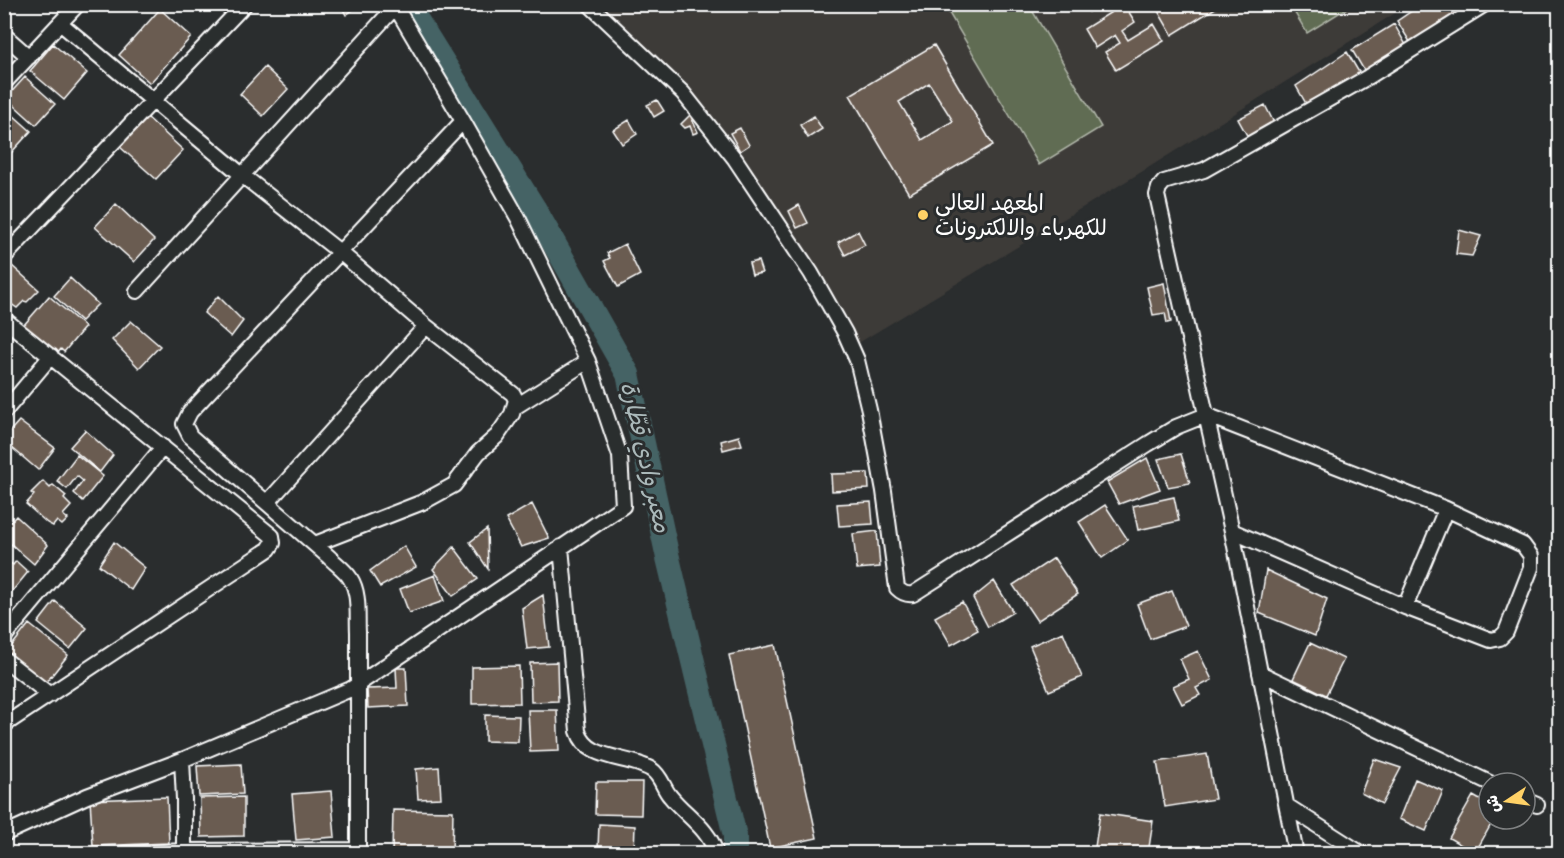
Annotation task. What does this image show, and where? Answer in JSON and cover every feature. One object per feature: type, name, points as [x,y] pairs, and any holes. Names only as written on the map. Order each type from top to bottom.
[{"type":"street","points":[[4,83],[78,4]]},
{"type":"street","points":[[4,257],[245,4]]},
{"type":"street","points":[[589,4],[682,93],[735,159],[805,264],[845,333],[857,360],[869,410],[884,491],[897,588],[901,593],[913,594],[1148,444],[1176,427],[1206,415],[1446,508],[1523,545],[1532,556],[1531,568],[1506,632],[1496,640],[1487,639],[1405,607],[1232,531]]},
{"type":"street","points":[[1296,854],[1232,531],[1157,195],[1164,183],[1204,170],[1368,77],[1485,4]]},
{"type":"street","points":[[4,834],[87,796],[182,760],[345,692],[623,506],[620,456],[588,361],[518,219],[394,6],[136,291]]},
{"type":"street","points":[[60,23],[242,175],[341,253],[426,326],[513,394],[516,400],[515,407],[497,436],[478,453],[454,485],[423,501],[315,544]]},
{"type":"street","points":[[4,35],[29,57]]},
{"type":"street","points":[[123,854],[358,852],[357,602],[350,578],[268,502],[190,436],[184,424],[190,412],[463,121]]},
{"type":"street","points":[[4,319],[272,536],[273,543],[269,549],[4,725]]},
{"type":"street","points":[[268,502],[426,326]]},
{"type":"street","points":[[4,412],[51,356]]},
{"type":"street","points":[[515,407],[588,361]]},
{"type":"street","points":[[4,637],[163,447]]},
{"type":"street","points":[[1405,607],[1446,508]]},
{"type":"street","points":[[561,547],[578,731],[581,742],[593,751],[651,769],[668,795],[699,825],[714,846],[716,854]]},
{"type":"street","points":[[4,659],[50,695]]},
{"type":"street","points":[[1260,673],[1477,777]]},
{"type":"street","points":[[182,760],[184,852]]},
{"type":"street","points":[[1287,806],[1362,854]]},
{"type":"shaded area","name":"المعهد العالي للكهرباء والالكترونات","points":[[591,5],[1408,5],[1143,171],[855,345],[683,93]]},
{"type":"green space","points":[[952,5],[1029,5],[1101,127],[1039,165],[946,8]]},
{"type":"green space","points":[[1290,5],[1352,5],[1307,33]]},
{"type":"building","points":[[340,4],[361,4],[346,15]]},
{"type":"building","points":[[1085,4],[1102,4],[1089,12]]},
{"type":"building","points":[[1124,4],[1135,22],[1122,31],[1128,40],[1154,24],[1164,41],[1116,70],[1105,52],[1120,43],[1115,35],[1095,48],[1084,29]]},
{"type":"building","points":[[1154,4],[1222,4],[1172,35]]},
{"type":"building","points":[[1422,4],[1473,4],[1410,42],[1397,21]]},
{"type":"building","points":[[160,9],[191,37],[150,83],[119,55]]},
{"type":"building","points":[[1394,24],[1406,45],[1365,72],[1352,50]]},
{"type":"building","points":[[53,44],[87,73],[64,100],[30,71]]},
{"type":"building","points":[[934,45],[993,145],[909,194],[850,95]],"holes":[[[929,83],[953,121],[922,140],[899,102]]]},
{"type":"building","points":[[1347,52],[1360,74],[1308,107],[1296,86]]},
{"type":"building","points":[[265,67],[288,89],[263,116],[240,94]]},
{"type":"building","points":[[25,77],[55,104],[36,125],[6,98]]},
{"type":"building","points":[[657,100],[664,111],[654,117],[647,105]]},
{"type":"building","points":[[1265,105],[1275,125],[1249,139],[1238,119]]},
{"type":"building","points":[[4,107],[31,131],[10,154],[4,150]]},
{"type":"building","points":[[690,115],[698,132],[693,134],[690,126],[685,128],[681,124]]},
{"type":"building","points":[[814,116],[822,129],[808,138],[800,125]]},
{"type":"building","points":[[147,117],[183,150],[156,179],[120,147]]},
{"type":"building","points":[[629,120],[637,134],[622,144],[613,130]]},
{"type":"building","points":[[740,128],[749,145],[740,151],[730,133]]},
{"type":"building","points":[[116,204],[154,240],[134,262],[95,227]]},
{"type":"building","points":[[799,205],[808,223],[797,228],[789,211]]},
{"type":"building","points":[[1459,230],[1481,236],[1472,256],[1456,254]]},
{"type":"building","points":[[858,231],[865,245],[845,255],[838,242]]},
{"type":"building","points":[[625,244],[640,275],[618,287],[604,261],[610,258],[607,253]]},
{"type":"building","points":[[758,261],[762,273],[752,275],[749,263]]},
{"type":"building","points":[[11,265],[39,290],[17,308],[4,299],[4,271]]},
{"type":"building","points":[[70,278],[98,304],[81,321],[54,296]]},
{"type":"building","points":[[1164,283],[1171,322],[1167,323],[1165,313],[1153,315],[1147,287]]},
{"type":"building","points":[[49,296],[85,327],[64,352],[61,349],[57,354],[23,326]]},
{"type":"building","points":[[218,296],[243,321],[231,337],[204,313]]},
{"type":"building","points":[[131,321],[160,346],[139,368],[112,340]]},
{"type":"building","points":[[4,349],[12,356],[5,365],[4,365]]},
{"type":"building","points":[[19,421],[55,448],[38,470],[4,441]]},
{"type":"building","points":[[85,430],[113,455],[100,472],[70,447]]},
{"type":"building","points":[[739,436],[742,445],[723,450],[721,441]]},
{"type":"building","points":[[1181,454],[1190,483],[1168,487],[1158,459]]},
{"type":"building","points":[[77,455],[103,476],[83,501],[74,493],[83,481],[77,476],[67,489],[57,481]]},
{"type":"building","points":[[1147,458],[1160,489],[1119,504],[1107,482]]},
{"type":"building","points":[[868,473],[869,489],[832,491],[831,474]]},
{"type":"building","points":[[43,481],[50,488],[53,485],[66,496],[64,499],[71,506],[63,515],[68,519],[62,525],[57,521],[53,526],[47,523],[26,504],[34,495],[31,493]]},
{"type":"building","points":[[1174,497],[1179,521],[1138,530],[1133,506]]},
{"type":"building","points":[[871,502],[873,524],[839,526],[837,504]]},
{"type":"building","points":[[532,504],[549,538],[521,547],[506,519]]},
{"type":"building","points":[[1105,505],[1128,540],[1102,558],[1079,522]]},
{"type":"building","points":[[16,516],[48,545],[34,564],[4,538],[4,529]]},
{"type":"building","points":[[487,529],[488,569],[470,542]]},
{"type":"building","points":[[877,531],[880,567],[857,569],[853,534]]},
{"type":"building","points":[[114,542],[145,568],[131,590],[99,565]]},
{"type":"building","points":[[404,546],[416,567],[380,587],[370,571]]},
{"type":"building","points":[[454,547],[478,579],[453,596],[433,569]]},
{"type":"building","points":[[4,558],[13,565],[16,561],[28,572],[10,594],[4,589]]},
{"type":"building","points":[[1054,558],[1078,594],[1037,621],[1013,585]]},
{"type":"building","points":[[1266,570],[1327,599],[1315,636],[1259,613]]},
{"type":"building","points":[[435,575],[444,601],[409,613],[400,589]]},
{"type":"building","points":[[994,581],[1013,612],[988,627],[973,598]]},
{"type":"building","points":[[1172,591],[1186,626],[1150,639],[1137,604]]},
{"type":"building","points":[[543,595],[549,647],[527,649],[522,608]]},
{"type":"building","points":[[55,601],[87,628],[70,649],[38,623]]},
{"type":"building","points":[[962,602],[978,630],[951,645],[935,617]]},
{"type":"building","points":[[29,624],[68,655],[45,684],[6,653]]},
{"type":"building","points":[[1063,632],[1082,677],[1049,691],[1030,646]]},
{"type":"building","points":[[1310,643],[1344,659],[1326,695],[1293,679]]},
{"type":"building","points":[[775,645],[817,838],[770,848],[729,655]]},
{"type":"building","points":[[1198,651],[1212,680],[1196,688],[1200,695],[1182,704],[1173,686],[1189,679],[1180,659]]},
{"type":"building","points":[[557,662],[558,701],[531,702],[530,663]]},
{"type":"building","points":[[519,666],[520,703],[472,704],[472,667]]},
{"type":"building","points":[[396,668],[406,668],[408,706],[368,708],[367,689],[397,688]]},
{"type":"building","points":[[528,710],[557,710],[559,751],[530,752]]},
{"type":"building","points":[[485,715],[519,716],[518,742],[485,741]]},
{"type":"building","points":[[1207,754],[1215,799],[1165,807],[1157,762]]},
{"type":"building","points":[[1374,759],[1401,768],[1382,804],[1361,793]]},
{"type":"building","points":[[241,764],[243,794],[199,796],[197,766]]},
{"type":"building","points":[[439,767],[441,798],[418,799],[416,769]]},
{"type":"building","points":[[1415,779],[1443,791],[1426,831],[1399,819]]},
{"type":"building","points":[[596,782],[642,782],[641,815],[595,814]]},
{"type":"building","points":[[331,791],[335,837],[296,840],[292,794]]},
{"type":"building","points":[[1473,796],[1477,798],[1477,831],[1487,831],[1475,853],[1449,838]]},
{"type":"building","points":[[167,797],[169,843],[93,846],[90,800]]},
{"type":"building","points":[[244,797],[244,836],[201,837],[200,798]]},
{"type":"building","points":[[393,810],[453,811],[452,854],[392,854]]},
{"type":"building","points":[[1100,813],[1153,821],[1148,854],[1094,854]]},
{"type":"building","points":[[599,824],[635,826],[634,850],[598,849]]},
{"type":"building","points":[[1438,847],[1452,854],[1435,854]]},
{"type":"waterway","name":"معبر وادي قطّارة","points":[[407,4],[534,208],[628,374],[668,558],[735,836],[735,854]]},
{"type":"place","name":"المعهد العالي للكهرباء والالكترونات","points":[[923,215]]}]
